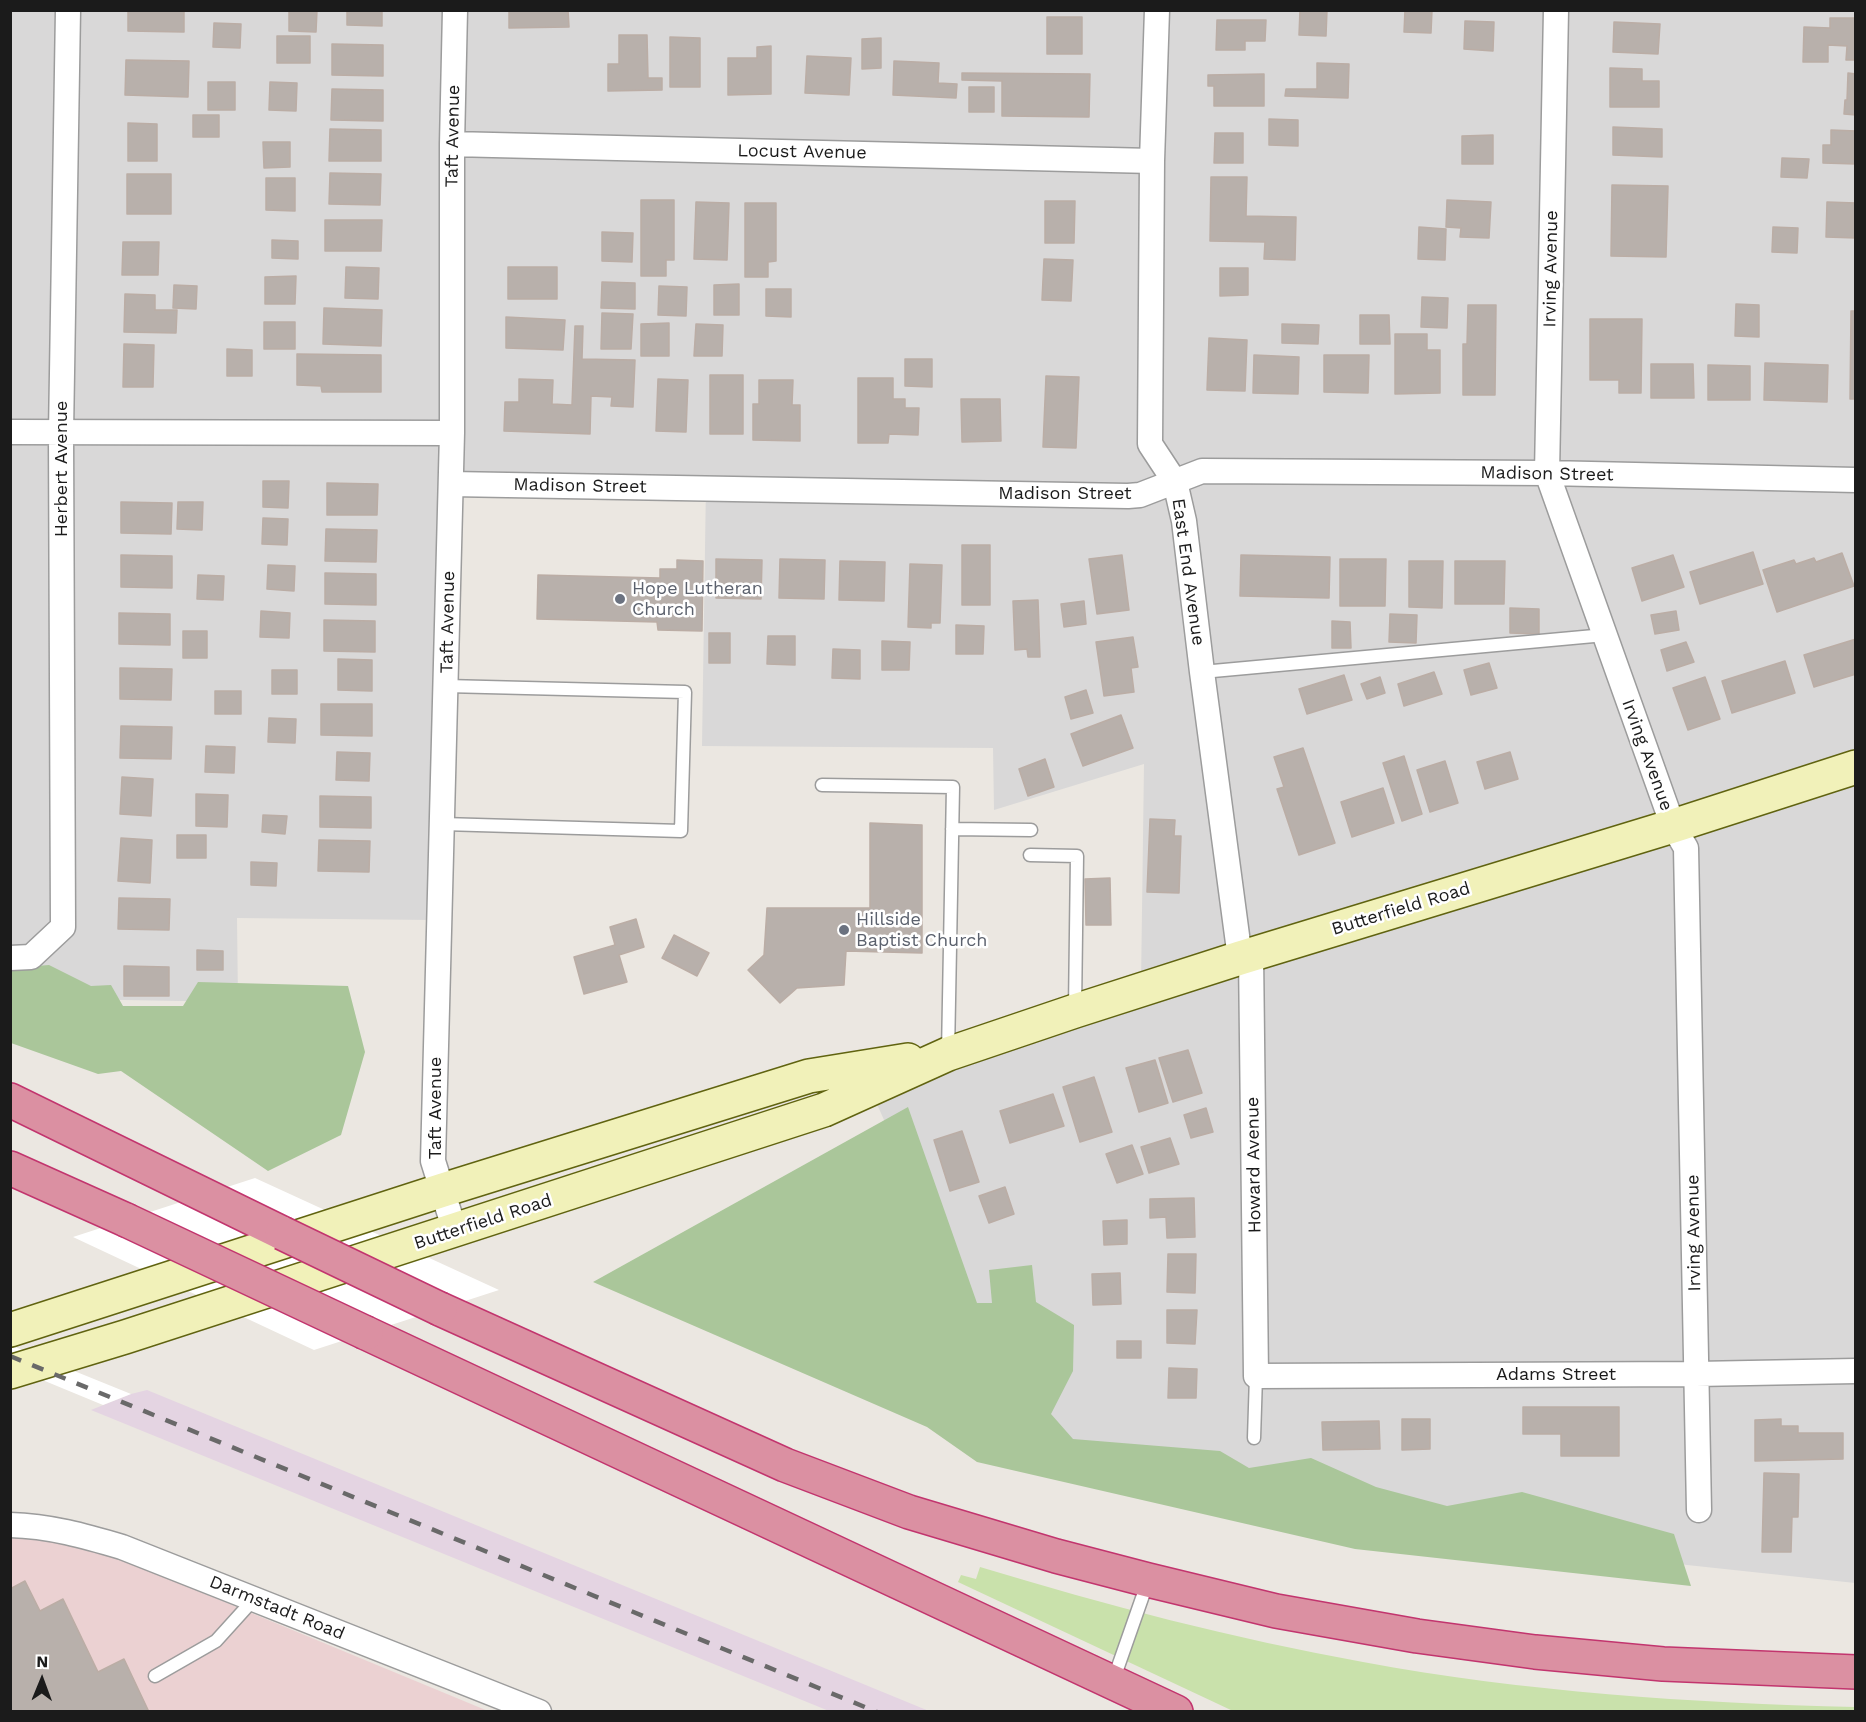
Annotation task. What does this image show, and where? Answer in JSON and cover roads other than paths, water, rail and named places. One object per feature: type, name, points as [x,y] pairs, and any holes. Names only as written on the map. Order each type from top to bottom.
[{"type":"highway","points":[[10,1100],[440,1309],[715,1434],[785,1465],[943,1522],[1148,1580],[1276,1611],[1417,1636],[1535,1652],[1663,1664],[1856,1672]]},
{"type":"highway","points":[[10,1167],[1176,1712]]},
{"type":"main road","name":"Butterfield Road","points":[[10,1372],[455,1231],[824,1110],[948,1054],[1075,1011],[1856,767]]},
{"type":"main road","name":"Butterfield Road","points":[[10,1330],[443,1190],[809,1076],[948,1054]]},
{"type":"street","name":"Herbert Avenue","points":[[10,958],[31,957],[63,927],[61,433],[68,10]]},
{"type":"street","name":"Taft Avenue","points":[[454,10],[452,434],[434,1161],[455,1231]]},
{"type":"street","name":"East End Avenue","points":[[1157,10],[1152,161],[1150,444],[1175,482],[1184,521],[1202,672],[1246,956]]},
{"type":"street","name":"Irving Avenue","points":[[1556,10],[1547,473],[1672,826],[1686,848],[1699,1510]]},
{"type":"street","name":"Locust Avenue","points":[[452,144],[1152,161]]},
{"type":"street","points":[[10,432],[452,434]]},
{"type":"street","name":"Madison Street","points":[[451,484],[1128,496],[1140,495],[1202,471],[1547,473],[1856,480]]},
{"type":"street","name":"Howard Avenue","points":[[1246,956],[1256,1376]]},
{"type":"street","name":"Adams Street","points":[[1256,1376],[1856,1371]]},
{"type":"street","name":"Darmstadt Road","points":[[10,1525],[35,1525],[113,1544],[539,1712]]},
{"type":"lane","points":[[1202,672],[1605,635]]},
{"type":"lane","points":[[443,824],[681,831],[685,692],[446,686]]},
{"type":"lane","points":[[822,785],[952,787],[948,1054]]},
{"type":"lane","points":[[952,829],[1031,830]]},
{"type":"lane","points":[[1030,855],[1077,856],[1075,1011]]},
{"type":"lane","points":[[1254,1438],[1256,1376]]},
{"type":"lane","points":[[1113,1681],[1148,1580]]},
{"type":"lane","points":[[154,1676],[216,1641],[254,1599]]},
{"type":"railway","points":[[10,1356],[877,1712]]},
{"type":"place","name":"Hope Lutheran Church","points":[[620,599]]},
{"type":"place","name":"Hillside Baptist Church","points":[[844,930]]}]
